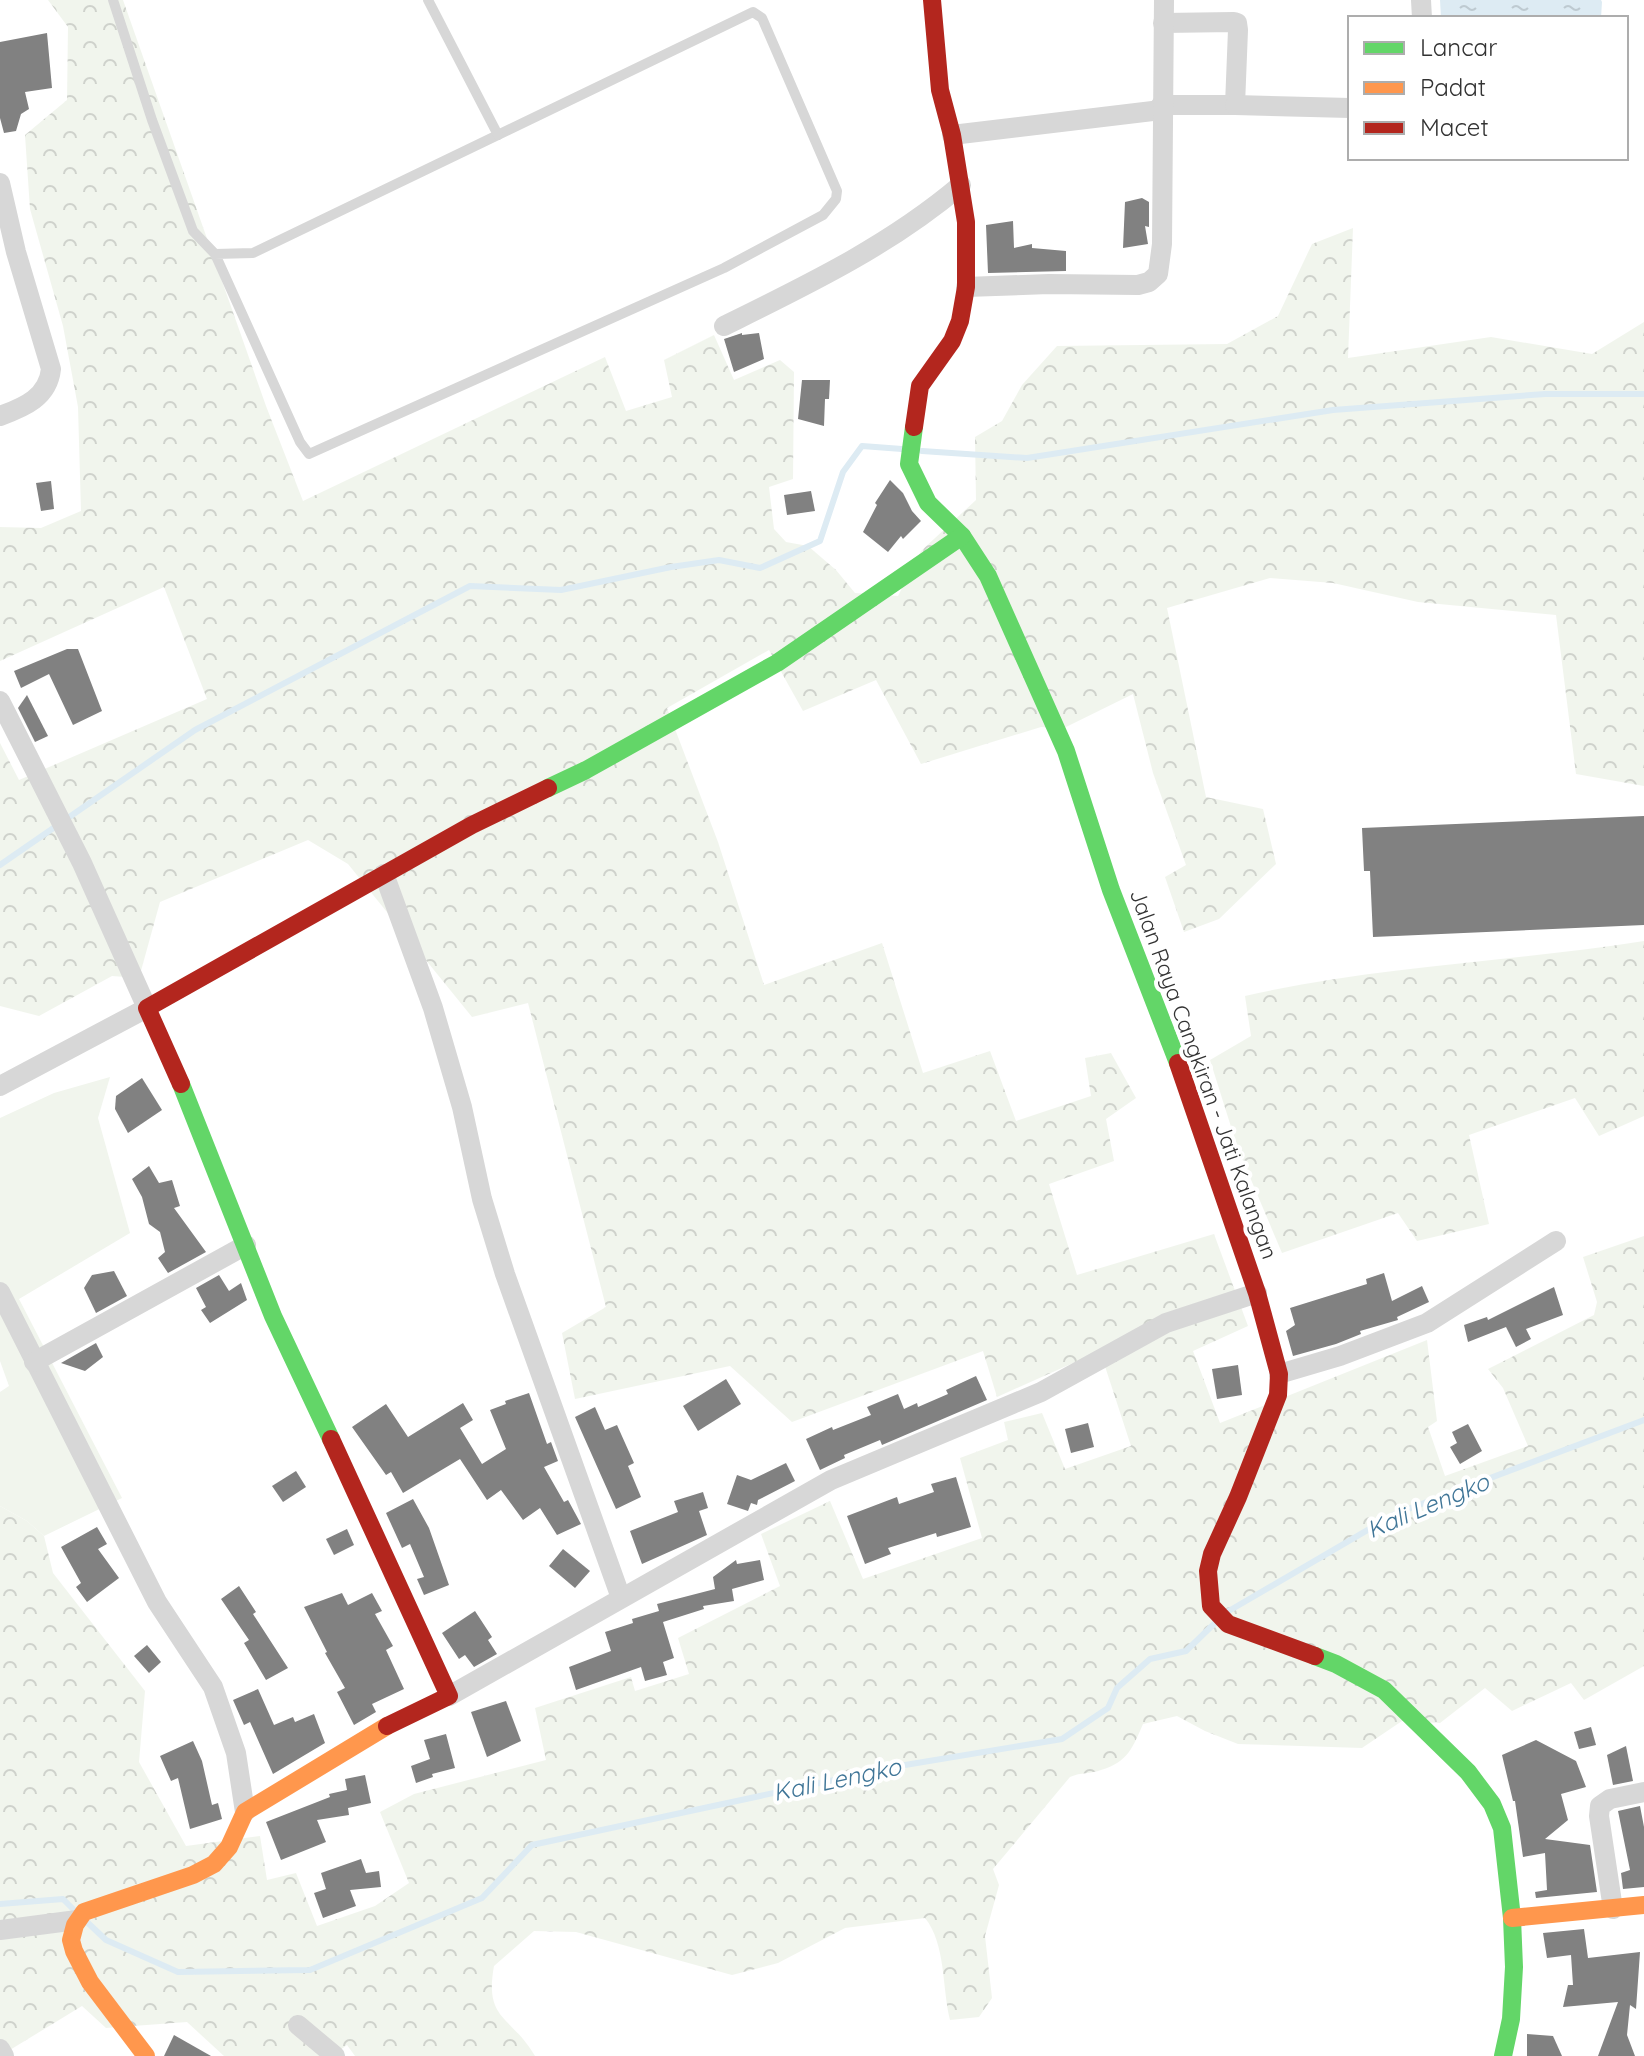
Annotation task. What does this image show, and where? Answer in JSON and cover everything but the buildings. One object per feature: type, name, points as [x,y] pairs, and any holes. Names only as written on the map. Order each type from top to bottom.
[{"type":"street","name":"Jalan Raya Cangkiran - Jati Kalangan","points":[[932,0],[940,90],[952,135],[966,222],[966,287],[960,321],[952,341],[920,386],[909,464],[928,503],[962,536],[988,576],[1066,751],[1111,890],[1192,1099],[1257,1293],[1279,1374],[1278,1395],[1212,1554],[1208,1582],[1211,1606],[1228,1624],[1336,1664],[1384,1690],[1468,1772],[1492,1804],[1502,1828],[1512,1918],[1513,1995],[1509,2041],[1503,2056]]},
{"type":"street","points":[[966,287],[1138,285],[1149,282],[1158,274],[1162,244],[1164,0]]},
{"type":"street","points":[[1163,23],[1237,23],[1235,105]]},
{"type":"street","points":[[952,135],[1161,108],[1235,105],[1348,108]]},
{"type":"street","points":[[0,183],[16,252],[51,369],[44,391],[33,402],[0,416]]},
{"type":"street","points":[[724,326],[870,251],[926,215],[961,185]]},
{"type":"street","points":[[0,1086],[147,1008],[472,825],[586,770],[777,663],[962,536]]},
{"type":"street","points":[[0,701],[82,863],[197,1122],[273,1316],[449,1696]]},
{"type":"street","points":[[384,874],[433,1008],[462,1107],[482,1199],[505,1274],[621,1598]]},
{"type":"street","points":[[1279,1374],[1340,1356],[1427,1323],[1556,1241]]},
{"type":"street","points":[[34,1362],[246,1245]]},
{"type":"street","points":[[0,1292],[157,1602],[213,1687],[236,1753],[245,1812],[229,1847],[214,1864],[193,1875],[80,1917],[0,1930]]},
{"type":"street","points":[[245,1812],[398,1720],[449,1696],[831,1480],[1041,1392],[1166,1323],[1257,1293]]},
{"type":"street","points":[[1613,1909],[1600,1806],[1610,1799],[1644,1792]]},
{"type":"street","points":[[1512,1918],[1644,1905]]},
{"type":"street","points":[[80,1917],[71,1937],[81,1967],[146,2056]]},
{"type":"street","points":[[298,2025],[335,2056]]},
{"type":"street","points":[[0,2049],[4,2056]]},
{"type":"lane","points":[[113,0],[152,120],[193,231],[215,254],[300,442],[309,454],[724,268],[823,215],[836,199],[837,191],[762,18],[753,12],[253,253],[215,254]]},
{"type":"lane","points":[[428,0],[498,135]]},
{"type":"green space","points":[[48,0],[123,0],[266,406],[303,501],[605,357],[626,411],[672,397],[664,360],[714,335],[734,380],[780,360],[794,372],[793,479],[769,487],[774,529],[786,542],[808,546],[836,570],[855,593],[898,596],[921,551],[976,500],[975,437],[1002,421],[1022,385],[1057,346],[1227,344],[1278,316],[1312,244],[1353,228],[1348,358],[1491,337],[1592,354],[1644,322],[1644,786],[1576,774],[1556,615],[1418,602],[1333,583],[1270,578],[1167,608],[1206,797],[1263,809],[1276,864],[1219,919],[1184,932],[1165,877],[1186,865],[1153,773],[1133,694],[1064,728],[1041,727],[921,764],[876,680],[803,711],[769,650],[667,708],[718,842],[764,985],[882,943],[923,1073],[990,1051],[1016,1121],[1091,1096],[1085,1058],[1111,1053],[1136,1098],[1106,1119],[1114,1161],[1049,1184],[1077,1275],[1214,1234],[1248,1326],[1193,1351],[1220,1423],[1427,1340],[1437,1421],[1428,1427],[1445,1476],[1528,1446],[1503,1388],[1488,1369],[1594,1315],[1597,1302],[1583,1257],[1644,1236],[1644,1666],[1584,1700],[1571,1683],[1512,1711],[1485,1688],[1440,1723],[1402,1721],[1362,1748],[1238,1744],[1177,1716],[1143,1724],[1132,1747],[1118,1763],[1070,1777],[993,1869],[999,1885],[985,1936],[992,1998],[979,2017],[950,2020],[937,1940],[925,1918],[845,1928],[778,1963],[732,1975],[576,1932],[534,1931],[494,1966],[492,1984],[496,2008],[535,2056],[355,2056],[347,2045],[332,2056],[224,2056],[187,2022],[106,2028],[82,2006],[0,2056],[0,1506],[27,1521],[44,1536],[53,1573],[145,1691],[139,1762],[186,1846],[260,1836],[267,1880],[296,1873],[317,1926],[375,1906],[409,1883],[380,1812],[414,1794],[546,1760],[535,1708],[631,1677],[635,1691],[689,1674],[678,1638],[780,1586],[761,1534],[830,1501],[863,1579],[982,1538],[960,1458],[1008,1440],[1004,1422],[1042,1413],[1065,1469],[1131,1446],[1100,1351],[997,1397],[983,1351],[792,1422],[730,1366],[575,1399],[562,1333],[606,1307],[528,1003],[472,1017],[348,864],[308,840],[160,902],[139,978],[112,976],[39,1016],[0,1006],[0,743],[19,780],[207,699],[164,587],[0,661],[0,527],[41,528],[81,511],[78,407],[63,326],[30,209],[25,135],[67,100],[68,27]]},
{"type":"green space","points":[[1644,941],[1644,1116],[1599,1136],[1575,1098],[1469,1135],[1489,1224],[1417,1241],[1398,1213],[1282,1253],[1238,1149],[1210,1060],[1251,1036],[1245,996],[1394,971]]},
{"type":"green space","points":[[110,1077],[98,1118],[130,1233],[19,1299],[122,1498],[44,1536],[27,1521],[0,1506],[0,1392],[9,1386],[0,1361],[0,1118],[54,1093]]},
{"type":"water","points":[[1440,0],[1602,2],[1601,16],[1441,16]]},
{"type":"waterway","points":[[922,451],[1027,458],[1333,410],[1545,394],[1644,394]]},
{"type":"waterway","points":[[0,865],[195,730],[470,586],[561,590],[719,560],[760,568],[820,541],[843,472],[862,446],[902,449]]},
{"type":"waterway","name":"Kali Lengko","points":[[1227,1612],[1395,1514],[1644,1420]]},
{"type":"waterway","name":"Kali Lengko","points":[[87,1922],[106,1940],[178,1972],[310,1970],[482,1898],[532,1845],[899,1766],[1062,1739],[1108,1708],[1117,1688],[1150,1659],[1186,1651],[1216,1622]]},
{"type":"waterway","name":"Kali Lengko","points":[[0,1904],[63,1899],[73,1909]]},
{"type":"traffic: fast","points":[[914,427],[909,464],[928,503],[962,536],[988,576],[1066,751],[1111,890],[1178,1063]]},
{"type":"traffic: fast","points":[[548,788],[586,770],[777,663],[962,536]]},
{"type":"traffic: fast","points":[[181,1084],[273,1316],[331,1439]]},
{"type":"traffic: fast","points":[[1315,1656],[1384,1690],[1468,1772],[1492,1804],[1502,1828],[1512,1918],[1514,1967],[1511,2019],[1503,2056]]},
{"type":"traffic: slow","points":[[146,2056],[90,1982],[74,1951],[71,1940],[75,1925],[84,1912],[193,1875],[214,1864],[229,1847],[245,1812],[387,1726]]},
{"type":"traffic: slow","points":[[1512,1918],[1644,1905]]},
{"type":"traffic: jam","points":[[914,427],[920,386],[952,341],[960,321],[966,287],[966,222],[952,135],[940,90],[932,0]]},
{"type":"traffic: jam","points":[[181,1084],[147,1008],[472,825],[548,788]]},
{"type":"traffic: jam","points":[[1178,1063],[1257,1293],[1279,1374],[1278,1395],[1212,1554],[1208,1571],[1211,1606],[1228,1624],[1315,1656]]},
{"type":"traffic: jam","points":[[331,1439],[449,1696],[387,1726]]}]
